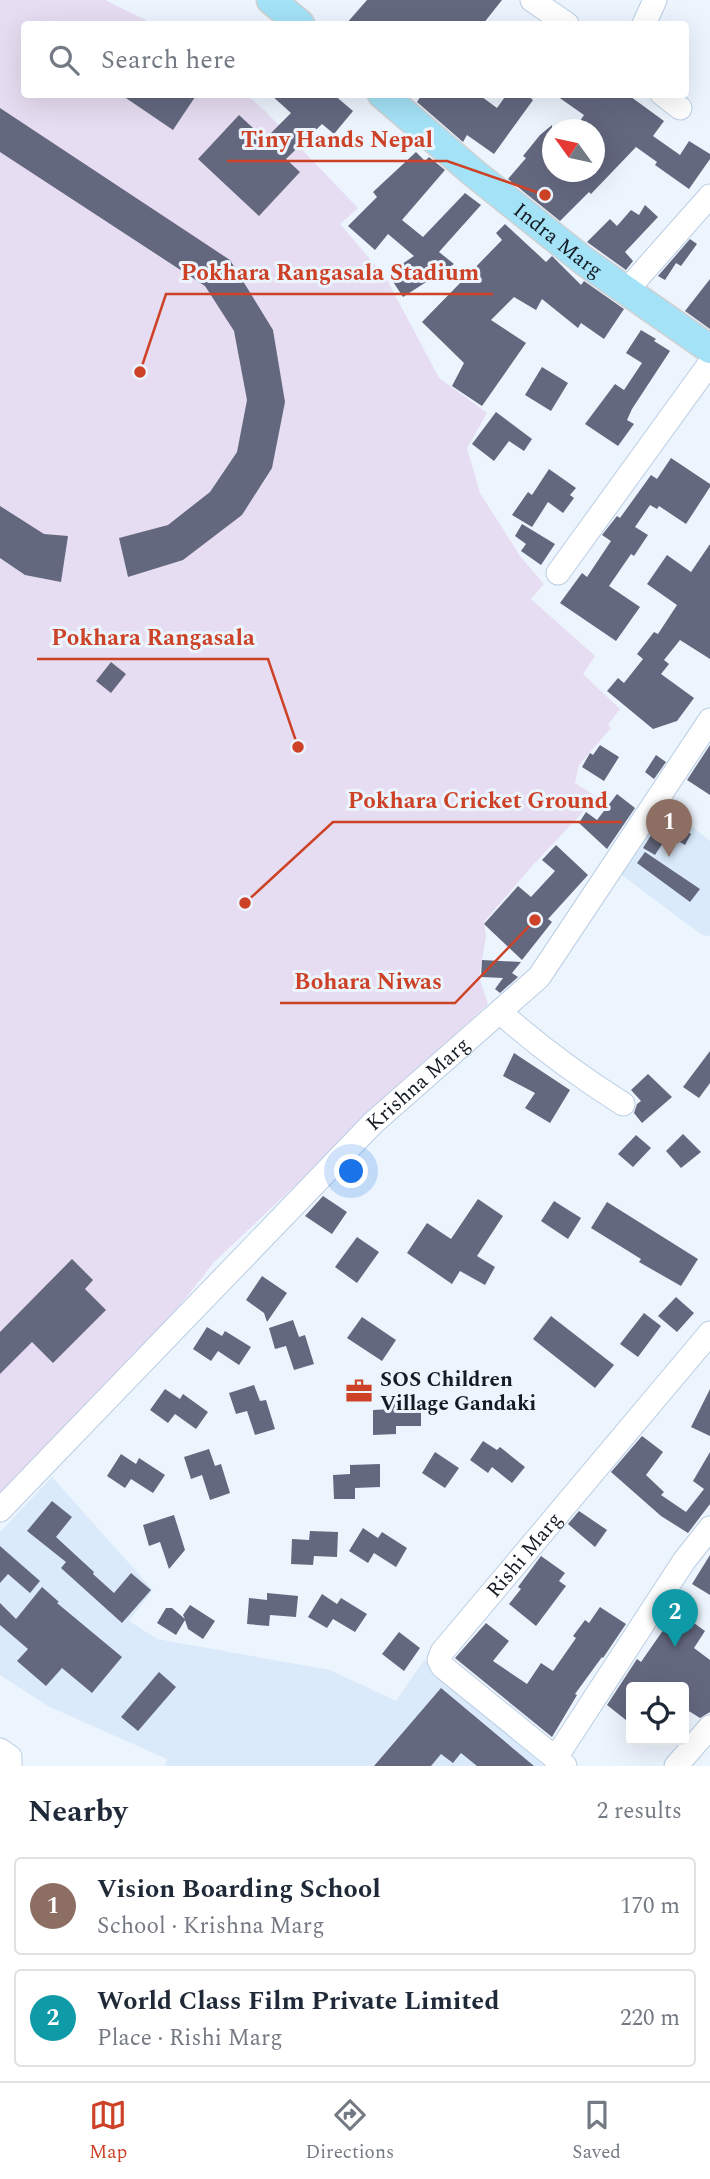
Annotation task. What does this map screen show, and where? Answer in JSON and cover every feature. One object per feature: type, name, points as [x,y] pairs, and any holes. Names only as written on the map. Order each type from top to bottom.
[{"type":"main road","points":[[271,0],[296,21]]},
{"type":"main road","name":"Indra Marg","points":[[387,98],[515,207],[584,261],[710,349]]},
{"type":"street","points":[[532,0],[563,21]]},
{"type":"street","points":[[646,21],[656,0]]},
{"type":"street","points":[[626,291],[710,196]]},
{"type":"street","points":[[558,573],[710,363]]},
{"type":"street","name":"Krishna Marg","points":[[0,1510],[373,1123],[430,1070],[539,977],[710,720]]},
{"type":"street","points":[[500,1013],[572,1072],[623,1104]]},
{"type":"street","name":"Rishi Marg","points":[[710,1333],[442,1651],[439,1660],[442,1666],[560,1762],[684,1562],[710,1528]]},
{"type":"street","points":[[676,1766],[710,1727]]},
{"type":"street","points":[[0,1750],[10,1756],[10,1766]]},
{"type":"shaded area","points":[[0,0],[105,0],[148,21],[21,21],[21,98],[250,98],[265,111],[358,208],[340,224],[386,278],[439,378],[487,413],[467,448],[480,493],[520,556],[544,584],[531,599],[595,656],[583,674],[620,709],[608,725],[611,728],[579,765],[575,783],[597,797],[484,922],[486,937],[479,977],[488,1004],[214,1262],[174,1313],[0,1498]]},
{"type":"shaded area","points":[[662,802],[710,841],[710,936],[702,935],[619,873]]},
{"type":"shaded area","points":[[52,1477],[153,1590],[129,1621],[157,1639],[330,1670],[396,1701],[424,1660],[544,1766],[165,1766],[167,1759],[48,1706],[0,1675],[0,1532]]},
{"type":"building","points":[[367,0],[502,0],[485,21],[349,21]]},
{"type":"building","points":[[126,98],[194,98],[173,130]]},
{"type":"building","points":[[274,98],[338,98],[353,111],[334,134],[322,124],[286,159],[300,172],[259,216],[198,159],[239,115],[265,139],[291,113]]},
{"type":"building","points":[[420,98],[483,98],[497,108],[504,98],[533,100],[494,154],[467,135],[463,142],[417,102]]},
{"type":"building","points":[[560,98],[632,98],[664,121],[653,136],[680,155],[689,141],[710,154],[710,159],[689,189],[655,165],[657,162],[636,147],[605,179],[605,119],[581,119],[584,115]]},
{"type":"building","points":[[0,108],[230,260],[273,330],[285,402],[272,468],[242,515],[183,560],[128,577],[119,538],[168,525],[210,492],[237,452],[247,400],[234,331],[205,286],[0,152]]},
{"type":"building","points":[[542,133],[542,182],[602,182],[560,221],[508,179],[526,158],[523,156]]},
{"type":"building","points":[[416,152],[425,161],[429,157],[445,170],[402,220],[423,237],[465,193],[481,205],[439,252],[454,264],[403,297],[390,277],[390,272],[414,256],[388,234],[375,250],[348,226],[377,197],[373,192]]},
{"type":"building","points":[[645,205],[658,217],[625,252],[633,261],[626,270],[587,242],[610,219],[617,226],[631,210],[639,215]]},
{"type":"building","points":[[505,224],[546,262],[552,256],[581,285],[584,281],[624,309],[604,339],[581,323],[578,328],[542,299],[536,310],[514,297],[491,320],[526,343],[482,406],[452,386],[464,363],[422,322],[502,240],[496,233]]},
{"type":"building","points":[[690,239],[697,244],[681,266],[676,263],[665,280],[658,276]]},
{"type":"building","points":[[710,279],[710,329],[685,311]]},
{"type":"building","points":[[641,330],[670,351],[632,409],[627,420],[634,424],[618,446],[585,424],[615,384],[624,390],[642,363],[626,353]]},
{"type":"building","points":[[542,367],[568,383],[551,411],[525,395]]},
{"type":"building","points":[[496,412],[532,439],[524,451],[509,441],[494,461],[472,444]]},
{"type":"building","points":[[671,458],[710,484],[710,487],[686,524],[659,506],[657,509],[650,505],[635,527],[648,535],[609,586],[640,607],[616,641],[560,603],[582,573],[587,577],[611,541],[602,535],[617,516],[620,518],[651,475],[657,479]]},
{"type":"building","points":[[549,469],[576,488],[570,495],[574,498],[563,513],[548,502],[532,527],[512,515],[528,492],[532,495]]},
{"type":"building","points":[[0,506],[44,534],[68,536],[61,582],[25,575],[0,558]]},
{"type":"building","points":[[522,524],[555,544],[541,565],[521,551],[526,544],[515,536]]},
{"type":"building","points":[[710,544],[710,659],[680,640],[664,660],[669,664],[661,674],[694,698],[677,721],[653,729],[607,691],[618,678],[624,683],[643,659],[637,654],[654,632],[658,634],[677,605],[647,584],[667,555],[691,572]]},
{"type":"building","points":[[111,662],[126,674],[111,693],[96,681]]},
{"type":"building","points":[[600,745],[619,757],[604,781],[582,767],[590,753],[593,755]]},
{"type":"building","points":[[710,745],[710,795],[687,780]]},
{"type":"building","points":[[656,755],[666,762],[654,779],[645,772]]},
{"type":"building","points":[[617,794],[635,808],[607,849],[579,823],[586,812],[597,820]]},
{"type":"building","points":[[663,816],[691,834],[685,845],[668,835],[655,855],[643,848]]},
{"type":"building","points":[[556,845],[588,875],[548,919],[552,922],[522,960],[484,924],[518,886],[531,897],[555,871],[542,860]]},
{"type":"building","points":[[645,852],[700,889],[690,902],[637,863]]},
{"type":"building","points":[[482,960],[521,962],[512,973],[518,977],[500,993],[495,989],[503,978],[481,977]]},
{"type":"building","points":[[710,1051],[710,1083],[699,1098],[683,1087]]},
{"type":"building","points":[[514,1053],[570,1090],[550,1123],[525,1108],[535,1093],[503,1076]]},
{"type":"building","points":[[648,1074],[672,1097],[642,1123],[634,1113],[641,1101],[631,1090]]},
{"type":"building","points":[[683,1134],[701,1152],[681,1168],[666,1151]]},
{"type":"building","points":[[636,1135],[651,1148],[633,1167],[618,1154]]},
{"type":"building","points":[[323,1196],[347,1212],[332,1234],[305,1216]]},
{"type":"building","points":[[478,1199],[503,1216],[477,1256],[495,1267],[485,1285],[460,1271],[452,1284],[407,1253],[427,1223],[451,1239]]},
{"type":"building","points":[[554,1201],[581,1218],[568,1239],[541,1221]]},
{"type":"building","points":[[607,1202],[698,1259],[681,1286],[639,1262],[641,1259],[591,1228]]},
{"type":"building","points":[[357,1237],[379,1252],[357,1283],[335,1267]]},
{"type":"building","points":[[72,1259],[93,1280],[85,1289],[106,1310],[53,1363],[32,1342],[0,1374],[0,1332]]},
{"type":"building","points":[[262,1276],[287,1293],[267,1322],[264,1313],[246,1300]]},
{"type":"building","points":[[676,1297],[694,1313],[677,1332],[658,1316]]},
{"type":"building","points":[[644,1313],[661,1326],[638,1357],[620,1344]]},
{"type":"building","points":[[551,1316],[614,1365],[595,1388],[533,1339]]},
{"type":"building","points":[[362,1317],[396,1340],[382,1361],[347,1338]]},
{"type":"building","points":[[293,1320],[299,1337],[305,1335],[314,1364],[294,1370],[286,1346],[275,1349],[269,1328]]},
{"type":"building","points":[[207,1327],[222,1336],[225,1331],[251,1347],[239,1365],[218,1351],[211,1361],[193,1349]]},
{"type":"building","points":[[254,1385],[260,1401],[266,1400],[275,1429],[255,1435],[247,1411],[236,1414],[229,1393]]},
{"type":"building","points":[[165,1389],[180,1399],[183,1394],[208,1412],[196,1429],[175,1414],[168,1423],[150,1410]]},
{"type":"building","points":[[710,1389],[710,1436],[691,1427]]},
{"type":"building","points":[[391,1401],[421,1401],[421,1426],[396,1426],[396,1434],[373,1435],[373,1410],[391,1409]]},
{"type":"building","points":[[642,1436],[663,1452],[646,1475],[664,1492],[661,1495],[686,1512],[704,1489],[693,1481],[710,1452],[710,1504],[688,1533],[661,1516],[611,1472]]},
{"type":"building","points":[[483,1441],[497,1450],[500,1447],[525,1467],[512,1483],[492,1467],[488,1473],[470,1460]]},
{"type":"building","points":[[209,1449],[215,1466],[221,1464],[230,1493],[210,1500],[202,1475],[191,1479],[184,1457]]},
{"type":"building","points":[[435,1452],[459,1468],[445,1488],[422,1473]]},
{"type":"building","points":[[121,1454],[136,1464],[139,1458],[165,1475],[153,1493],[131,1479],[125,1488],[107,1476]]},
{"type":"building","points":[[380,1464],[380,1487],[355,1488],[355,1499],[334,1499],[333,1475],[350,1474],[350,1465]]},
{"type":"building","points":[[52,1501],[72,1517],[56,1537],[114,1593],[131,1573],[151,1590],[122,1623],[61,1568],[66,1562],[27,1531]]},
{"type":"building","points":[[579,1511],[607,1530],[595,1547],[568,1524]]},
{"type":"building","points":[[174,1515],[185,1550],[169,1569],[160,1542],[149,1546],[143,1525]]},
{"type":"building","points":[[363,1528],[378,1538],[382,1532],[407,1548],[396,1567],[374,1553],[368,1563],[349,1551]]},
{"type":"building","points":[[310,1531],[338,1532],[337,1557],[314,1556],[313,1565],[291,1564],[292,1539],[309,1540]]},
{"type":"building","points":[[0,1546],[40,1581],[30,1593],[8,1574],[0,1583]]},
{"type":"building","points":[[710,1555],[710,1595],[692,1584]]},
{"type":"building","points":[[541,1556],[565,1573],[559,1581],[566,1586],[536,1626],[509,1604]]},
{"type":"building","points":[[42,1587],[59,1602],[57,1603],[122,1657],[92,1693],[62,1668],[46,1686],[17,1661],[28,1649],[0,1625],[0,1603],[16,1619]]},
{"type":"building","points":[[267,1593],[298,1596],[296,1617],[270,1615],[269,1626],[247,1624],[249,1598],[267,1600]]},
{"type":"building","points":[[322,1594],[337,1604],[341,1598],[367,1614],[355,1632],[333,1619],[327,1628],[308,1617]]},
{"type":"building","points":[[190,1605],[215,1621],[203,1639],[188,1629],[185,1620],[176,1635],[157,1623],[166,1608],[172,1608],[185,1619],[183,1615]]},
{"type":"building","points":[[600,1607],[626,1624],[575,1694],[577,1695],[552,1737],[455,1658],[486,1623],[509,1641],[493,1661],[527,1684],[541,1663],[553,1671],[576,1638],[573,1636],[585,1620],[589,1623]]},
{"type":"building","points":[[673,1608],[705,1631],[694,1648],[710,1660],[710,1712],[700,1718],[689,1711],[689,1682],[626,1682],[626,1720],[607,1705],[637,1659],[641,1662],[666,1626],[662,1623]]},
{"type":"building","points":[[399,1632],[420,1648],[404,1671],[382,1654]]},
{"type":"building","points":[[159,1672],[176,1687],[138,1731],[121,1717]]},
{"type":"building","points":[[441,1688],[534,1766],[477,1766],[461,1753],[453,1763],[441,1754],[431,1766],[374,1766]]},
{"type":"place","name":"Tiny Hands Nepal","points":[[545,195]]},
{"type":"place","name":"Pokhara Rangasala Stadium","points":[[140,372]]},
{"type":"place","name":"Pokhara Rangasala","points":[[298,747]]},
{"type":"place","name":"Vision Boarding School","points":[[669,857]]},
{"type":"place","name":"Pokhara Cricket Ground","points":[[245,903]]},
{"type":"place","name":"Bohara Niwas","points":[[535,920]]},
{"type":"place","name":"SOS Children Village Gandaki","points":[[359,1391]]},
{"type":"place","name":"World Class Film Private Limited","points":[[675,1647]]}]
